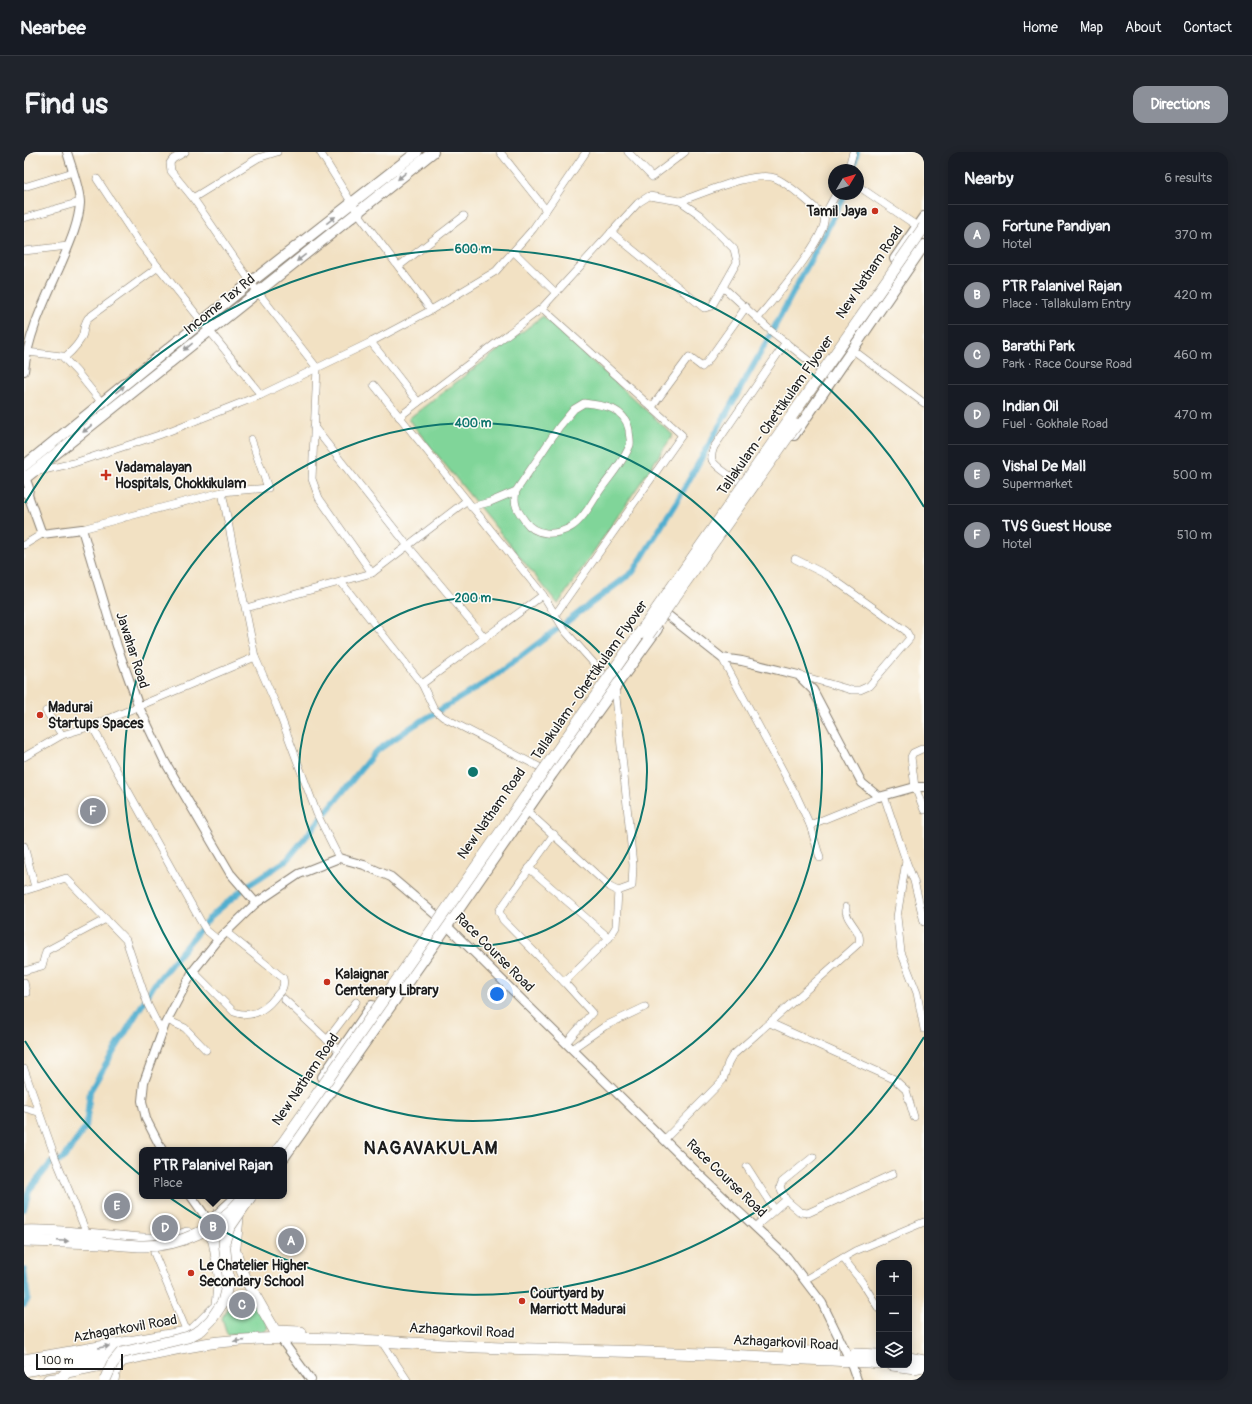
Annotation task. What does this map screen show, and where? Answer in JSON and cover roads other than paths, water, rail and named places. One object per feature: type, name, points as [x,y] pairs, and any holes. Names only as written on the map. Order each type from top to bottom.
[{"type":"main road","name":"Income Tax Rd","points":[[24,466],[251,282],[411,157],[433,152]]},
{"type":"main road","name":"Income Tax Rd","points":[[25,477],[35,472],[257,291],[358,213],[411,157]]},
{"type":"main road","name":"New Natham Road","points":[[276,1147],[340,1052],[921,227],[924,217]]},
{"type":"main road","name":"Tallakulam - Chettikulam Flyover","points":[[280,1147],[322,1085],[790,421],[921,227]]},
{"type":"main road","name":"Tallakulam - Chettikulam Flyover","points":[[286,1147],[550,770],[752,490],[924,238]]},
{"type":"main road","name":"New Natham Road","points":[[287,1153],[552,774],[755,492],[924,245]]},
{"type":"main road","points":[[212,1225],[235,1199]]},
{"type":"main road","points":[[24,1241],[102,1243],[144,1246],[181,1242],[208,1228],[225,1216],[242,1199]]},
{"type":"main road","points":[[48,1380],[64,1379],[67,1372],[188,1337],[201,1330],[211,1320],[223,1302],[228,1277],[224,1242],[228,1228],[249,1199]]},
{"type":"main road","points":[[24,1231],[135,1238],[164,1238],[180,1236],[212,1225],[233,1223],[254,1199]]},
{"type":"main road","points":[[235,1251],[238,1218]]},
{"type":"main road","points":[[25,1367],[121,1357],[219,1342],[267,1339],[278,1335],[245,1277],[226,1233],[212,1225]]},
{"type":"main road","name":"Azhagarkovil Road","points":[[25,1367],[187,1332],[194,1329],[217,1306],[220,1275],[212,1225]]},
{"type":"main road","name":"Azhagarkovil Road","points":[[278,1335],[382,1342],[576,1346]]},
{"type":"main road","name":"Azhagarkovil Road","points":[[278,1335],[848,1357],[876,1355]]},
{"type":"main road","points":[[105,1380],[112,1364],[121,1357]]},
{"type":"main road","points":[[113,1380],[115,1368],[121,1357]]},
{"type":"main road","name":"Azhagarkovil Road","points":[[848,1357],[876,1362]]},
{"type":"main road","points":[[912,1359],[924,1361]]},
{"type":"main road","points":[[912,1368],[924,1366]]},
{"type":"street","points":[[24,371],[26,355],[36,320],[77,222],[80,202],[67,152]]},
{"type":"street","points":[[185,152],[173,159],[170,167],[257,291],[317,368],[312,479],[315,490],[372,573]]},
{"type":"street","points":[[193,198],[258,158],[277,152]]},
{"type":"street","points":[[320,152],[358,213],[431,310]]},
{"type":"street","points":[[500,152],[546,210]]},
{"type":"street","points":[[35,472],[74,463],[159,435],[261,395],[371,342],[431,310],[496,270],[514,252],[546,210],[586,152]]},
{"type":"street","points":[[628,152],[652,177],[685,152]]},
{"type":"street","points":[[850,164],[853,152]]},
{"type":"street","points":[[24,186],[73,172]]},
{"type":"street","points":[[400,417],[542,308],[638,203],[649,196],[680,201],[749,178],[769,177],[776,179],[793,191],[824,216]]},
{"type":"street","points":[[97,179],[140,244],[208,331],[261,395]]},
{"type":"street","points":[[864,190],[921,227]]},
{"type":"street","points":[[758,318],[808,254],[823,227],[825,221],[824,216],[833,200]]},
{"type":"street","points":[[611,232],[704,308],[712,306],[737,262],[734,249],[700,216],[680,201]]},
{"type":"street","points":[[24,218],[80,202]]},
{"type":"street","points":[[399,266],[464,216]]},
{"type":"street","points":[[24,251],[68,246]]},
{"type":"street","points":[[514,252],[556,293]]},
{"type":"street","points":[[64,358],[82,336],[84,325],[88,318],[158,267]]},
{"type":"street","points":[[723,287],[773,332],[833,380]]},
{"type":"street","points":[[652,407],[688,357],[702,367],[707,362],[746,307]]},
{"type":"street","points":[[542,308],[682,435],[555,615]]},
{"type":"street","points":[[371,342],[418,402]]},
{"type":"street","points":[[755,492],[716,465],[712,459],[712,454],[714,448],[742,405],[786,342]]},
{"type":"street","points":[[853,350],[924,403]]},
{"type":"street","points":[[26,355],[62,356],[102,403]]},
{"type":"street","points":[[374,385],[543,595],[565,631],[615,687],[634,882],[629,888],[618,891],[610,887],[554,834],[527,811]]},
{"type":"street","points":[[246,608],[372,573],[469,504],[490,502],[516,491],[559,427],[574,410],[584,403],[606,405],[618,412],[628,423],[630,443],[625,455],[584,514],[572,527],[555,533],[539,533],[526,523],[517,511],[514,501],[516,491]]},
{"type":"street","points":[[314,427],[408,546],[485,638]]},
{"type":"street","points":[[24,545],[42,534],[82,528],[222,492],[268,488],[251,438]]},
{"type":"street","points":[[25,477],[29,488],[26,494],[42,534]]},
{"type":"street","points":[[160,1147],[146,1119],[142,1100],[144,1082],[167,1020],[193,971],[218,940],[256,904],[299,874],[339,858],[320,822],[277,707],[256,657],[222,492]]},
{"type":"street","name":"Jawahar Road","points":[[82,528],[117,646],[139,707],[164,760],[230,873],[256,904]]},
{"type":"street","points":[[722,658],[742,661],[851,690],[860,690],[869,686],[910,638],[910,634],[906,630],[829,576],[795,559]]},
{"type":"street","points":[[341,582],[422,684],[434,709],[443,717],[541,766],[552,774]]},
{"type":"street","points":[[422,684],[543,595]]},
{"type":"street","points":[[655,604],[722,658],[797,797],[810,825],[820,858]]},
{"type":"street","points":[[24,756],[62,735],[92,726],[256,657]]},
{"type":"street","points":[[798,675],[813,690],[862,783],[881,796],[914,881],[923,917]]},
{"type":"street","points":[[46,711],[62,735]]},
{"type":"street","points":[[92,726],[200,920],[206,930],[218,940]]},
{"type":"street","points":[[924,748],[913,753],[911,757],[915,787],[924,810]]},
{"type":"street","points":[[810,825],[881,796],[915,787],[924,787]]},
{"type":"street","points":[[554,834],[500,908],[500,915],[592,1012],[569,1046]]},
{"type":"street","points":[[24,846],[35,887]]},
{"type":"street","name":"Race Course Road","points":[[339,858],[364,865],[391,877],[437,916],[700,1175],[756,1226],[787,1257],[822,1303],[848,1357],[857,1380]]},
{"type":"street","points":[[906,861],[897,924],[901,952],[917,993],[924,1029]]},
{"type":"street","points":[[529,868],[609,938]]},
{"type":"street","points":[[24,891],[66,878],[106,919],[126,940],[148,1005],[162,1033]]},
{"type":"street","points":[[564,982],[609,938],[617,922],[618,891]]},
{"type":"street","points":[[665,1139],[723,1080],[728,1063],[732,1056],[859,943],[859,934],[846,916],[846,908]]},
{"type":"street","points":[[24,971],[42,966],[46,951],[106,919]]},
{"type":"street","points":[[193,971],[234,1012],[242,1015],[251,1015],[264,1010],[271,1003],[283,988],[283,978],[226,932]]},
{"type":"street","points":[[24,982],[26,993]]},
{"type":"street","points":[[284,999],[340,1052]]},
{"type":"street","points":[[327,1040],[356,1002]]},
{"type":"street","points":[[569,1046],[605,1026],[645,1007]]},
{"type":"street","points":[[167,1020],[185,1028],[206,1050]]},
{"type":"street","points":[[770,1023],[894,1079],[906,1090],[914,1117]]},
{"type":"street","points":[[24,1069],[31,1110],[60,1168],[87,1234]]},
{"type":"street","points":[[24,1113],[31,1110]]},
{"type":"street","points":[[813,1157],[782,1182],[780,1187],[786,1200],[800,1212],[808,1213],[893,1174]]},
{"type":"street","points":[[747,1167],[774,1209]]},
{"type":"street","points":[[193,1199],[212,1225]]},
{"type":"street","points":[[756,1226],[786,1200]]},
{"type":"street","points":[[806,1280],[856,1251],[924,1222]]},
{"type":"street","points":[[154,1253],[187,1332]]},
{"type":"street","points":[[843,1258],[862,1282],[876,1304]]},
{"type":"street","points":[[278,1335],[311,1380]]},
{"type":"street","points":[[382,1342],[407,1380]]},
{"type":"waterway","points":[[854,164],[857,152]]},
{"type":"waterway","points":[[24,1209],[29,1190],[51,1163],[63,1159],[86,1127],[90,1091],[154,985],[210,917],[247,886],[287,860],[375,752],[413,726],[488,681],[633,572],[680,496],[767,341],[843,200]]},
{"type":"waterway","points":[[24,1270],[28,1299],[24,1305]]},
{"type":"place","name":"Tamil Jaya","points":[[875,211]]},
{"type":"place","name":"Vadamalayan Hospitals, Chokkikulam","points":[[106,475]]},
{"type":"place","name":"Madurai Startups Spaces","points":[[40,715]]},
{"type":"place","name":"TVS Guest House","points":[[93,811]]},
{"type":"place","name":"Kalaignar Centenary Library","points":[[327,982]]},
{"type":"place","name":"Vishal De Mall","points":[[117,1206]]},
{"type":"place","name":"PTR Palanivel Rajan","points":[[213,1227]]},
{"type":"place","name":"Indian Oil","points":[[165,1228]]},
{"type":"place","name":"Fortune Pandiyan","points":[[291,1241]]},
{"type":"place","name":"Le Chatelier Higher Secondary School","points":[[191,1273]]},
{"type":"place","name":"Courtyard by Marriott Madurai","points":[[522,1301]]},
{"type":"place","name":"Barathi Park","points":[[242,1305]]},
{"type":"district","name":"NAGAVAKULAM","points":[[431,1148]]}]
